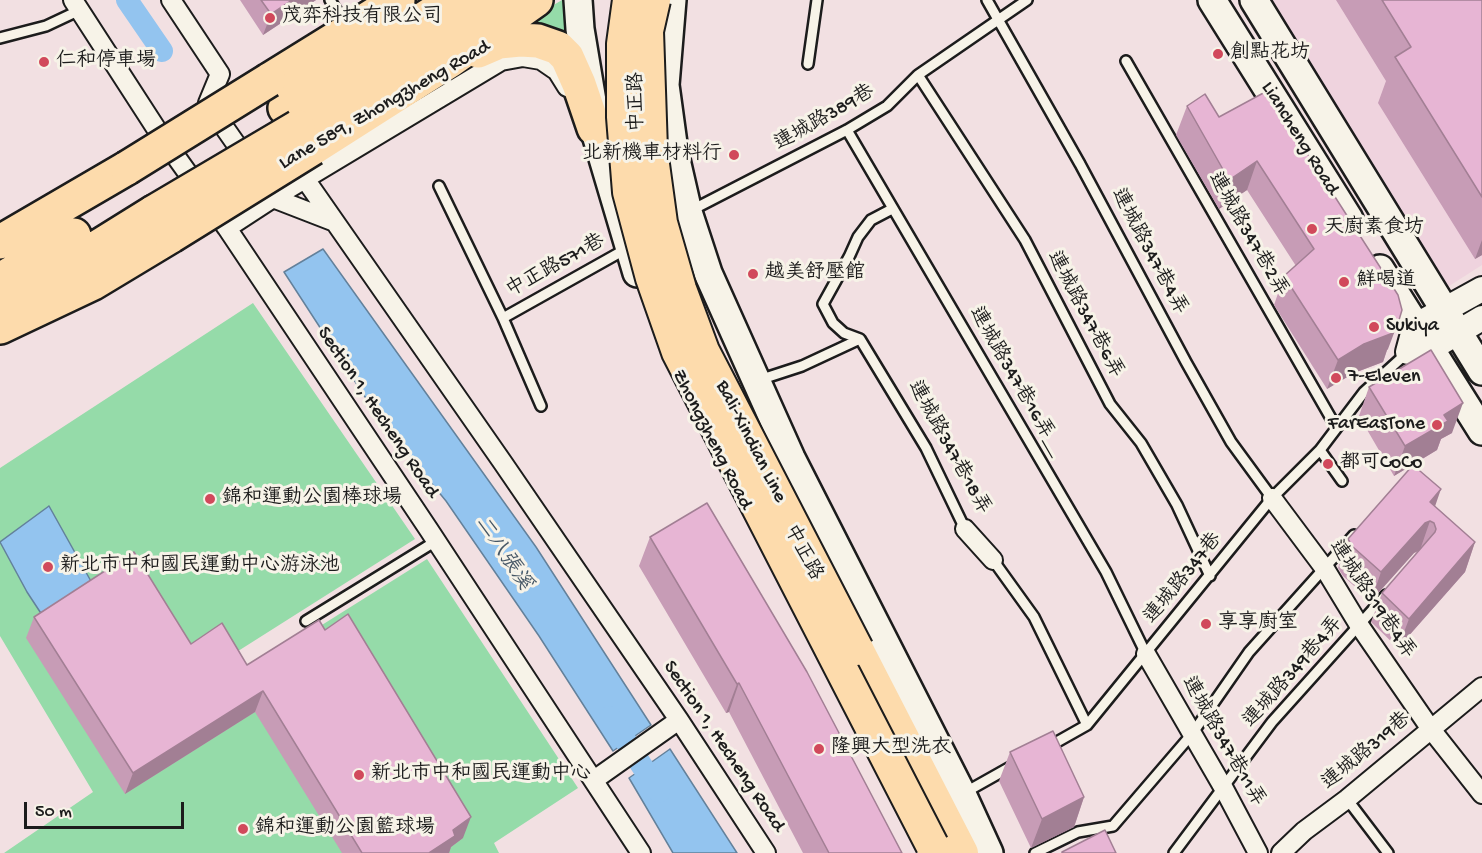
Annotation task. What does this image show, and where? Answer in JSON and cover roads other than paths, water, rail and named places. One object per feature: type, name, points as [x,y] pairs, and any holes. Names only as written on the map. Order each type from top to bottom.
[{"type":"highway","points":[[0,242],[127,168],[398,0]]},
{"type":"highway","points":[[0,279],[285,108],[453,0]]},
{"type":"highway","points":[[0,310],[154,212],[398,68],[496,0]]},
{"type":"highway","points":[[0,327],[103,277],[451,60],[536,0]]},
{"type":"highway","name":"Bali-Xindian Line","points":[[629,0],[623,44],[624,117],[629,192],[652,278],[678,352],[933,850]]},
{"type":"highway","name":"Bali-Xindian Line","points":[[654,0],[647,31],[651,150],[661,222],[680,289],[703,351],[962,853]]},
{"type":"highway","points":[[451,60],[499,42],[511,40],[538,42],[558,48],[567,57],[593,115]]},
{"type":"main road","name":"Zhongzheng Road","points":[[578,0],[593,115],[628,248],[662,345],[933,850]]},
{"type":"main road","points":[[646,0],[665,85],[674,151],[688,212],[708,273],[791,458],[962,794],[989,853]]},
{"type":"main road","name":"中正路","points":[[646,0],[637,66],[636,108],[641,174],[668,282],[705,373],[803,552],[933,850]]},
{"type":"main road","points":[[665,85],[672,0]]},
{"type":"main road","name":"Liancheng Road","points":[[1212,0],[1415,326],[1419,350],[1482,431]]},
{"type":"main road","name":"Liancheng Road","points":[[1254,0],[1482,371]]},
{"type":"main road","points":[[593,115],[641,174]]},
{"type":"street","points":[[171,0],[220,74],[208,104]]},
{"type":"street","points":[[0,226],[208,104],[371,0]]},
{"type":"street","name":"Section 1, Hecheng Road","points":[[76,5],[159,133],[227,228],[642,853]]},
{"type":"street","name":"Lane 589, Zhongzheng Road","points":[[227,228],[501,61],[523,57],[541,60],[557,71],[593,115]]},
{"type":"street","points":[[208,104],[273,198],[335,222]]},
{"type":"street","name":"Section 1, Hecheng Road","points":[[305,179],[679,720],[766,853]]},
{"type":"street","points":[[1415,326],[1482,289]]},
{"type":"street","points":[[1419,350],[1482,318]]},
{"type":"street","name":"連城路319巷4弄","points":[[1272,498],[1325,569],[1359,625],[1430,728],[1482,794]]},
{"type":"street","name":"連城路347巷18弄","points":[[965,530],[993,560]]},
{"type":"street","name":"連城路347巷11弄","points":[[1146,654],[1223,787],[1258,853]]},
{"type":"street","name":"連城路319巷","points":[[1281,853],[1304,831],[1347,799],[1482,687]]},
{"type":"street","points":[[594,780],[679,720]]},
{"type":"lane","points":[[330,0],[342,19]]},
{"type":"lane","points":[[808,64],[817,0]]},
{"type":"lane","name":"連城路347巷4弄","points":[[987,0],[1080,164],[1220,422],[1272,498]]},
{"type":"lane","name":"連城路389巷","points":[[688,212],[847,130],[887,106],[918,75],[1027,0]]},
{"type":"lane","points":[[0,38],[46,26],[76,5]]},
{"type":"lane","name":"連城路347巷2弄","points":[[1126,61],[1336,427]]},
{"type":"lane","name":"連城路347巷6弄","points":[[918,75],[1025,240],[1110,404],[1141,443],[1177,504],[1210,576]]},
{"type":"lane","name":"連城路347巷16弄＿","points":[[847,130],[1106,572],[1146,654]]},
{"type":"lane","points":[[439,186],[502,318],[540,406]]},
{"type":"lane","name":"連城路347巷18弄","points":[[892,209],[871,220],[858,237],[823,304],[838,328],[860,339],[926,448],[965,530]]},
{"type":"lane","name":"中正路571巷","points":[[502,318],[628,248]]},
{"type":"lane","points":[[757,381],[802,366],[860,339]]},
{"type":"lane","name":"連城路347巷","points":[[1039,752],[1087,725],[1272,498],[1320,450],[1364,392],[1419,350]]},
{"type":"lane","points":[[1320,450],[1342,481]]},
{"type":"lane","points":[[1035,853],[1078,832],[1113,826],[1192,734],[1249,652],[1360,528]]},
{"type":"lane","points":[[306,621],[436,541]]},
{"type":"lane","name":"連城路347巷18弄","points":[[993,560],[1034,617],[1087,725]]},
{"type":"lane","name":"連城路349巷4弄","points":[[1174,853],[1272,722],[1389,591]]},
{"type":"lane","points":[[962,794],[1020,763]]},
{"type":"lane","points":[[1347,799],[1388,853]]},
{"type":"water","points":[[323,249],[536,547],[651,725],[613,751],[539,636],[446,501],[382,423],[284,272]]},
{"type":"water","name":"新北市中和國民運動中心游泳池","points":[[49,506],[97,592],[48,624],[27,592],[0,542]]},
{"type":"water","points":[[670,749],[737,853],[673,853],[629,778]]},
{"type":"waterway","name":"二八張溪","points":[[127,0],[162,51]]},
{"type":"waterway","name":"二八張溪","points":[[610,717],[659,792]]},
{"type":"place","name":"茂弈科技有限公司","points":[[270,18]]},
{"type":"place","name":"創點花坊","points":[[1218,54]]},
{"type":"place","name":"仁和停車場","points":[[44,62]]},
{"type":"place","name":"北新機車材料行","points":[[734,155]]},
{"type":"place","name":"天廚素食坊","points":[[1312,229]]},
{"type":"place","name":"越美舒壓館","points":[[753,274]]},
{"type":"place","name":"鮮喝道","points":[[1344,282]]},
{"type":"place","name":"Sukiya","points":[[1374,327]]},
{"type":"place","name":"7-Eleven","points":[[1336,378]]},
{"type":"place","name":"FarEasTone","points":[[1437,425]]},
{"type":"place","name":"都可CoCo","points":[[1328,464]]},
{"type":"place","name":"錦和運動公園棒球場","points":[[210,499]]},
{"type":"place","name":"新北市中和國民運動中心游泳池","points":[[48,567]]},
{"type":"place","name":"享享廚室","points":[[1206,624]]},
{"type":"place","name":"隆興大型洗衣","points":[[819,749]]},
{"type":"place","name":"新北市中和國民運動中心","points":[[359,775]]},
{"type":"place","name":"錦和運動公園籃球場","points":[[243,829]]}]
